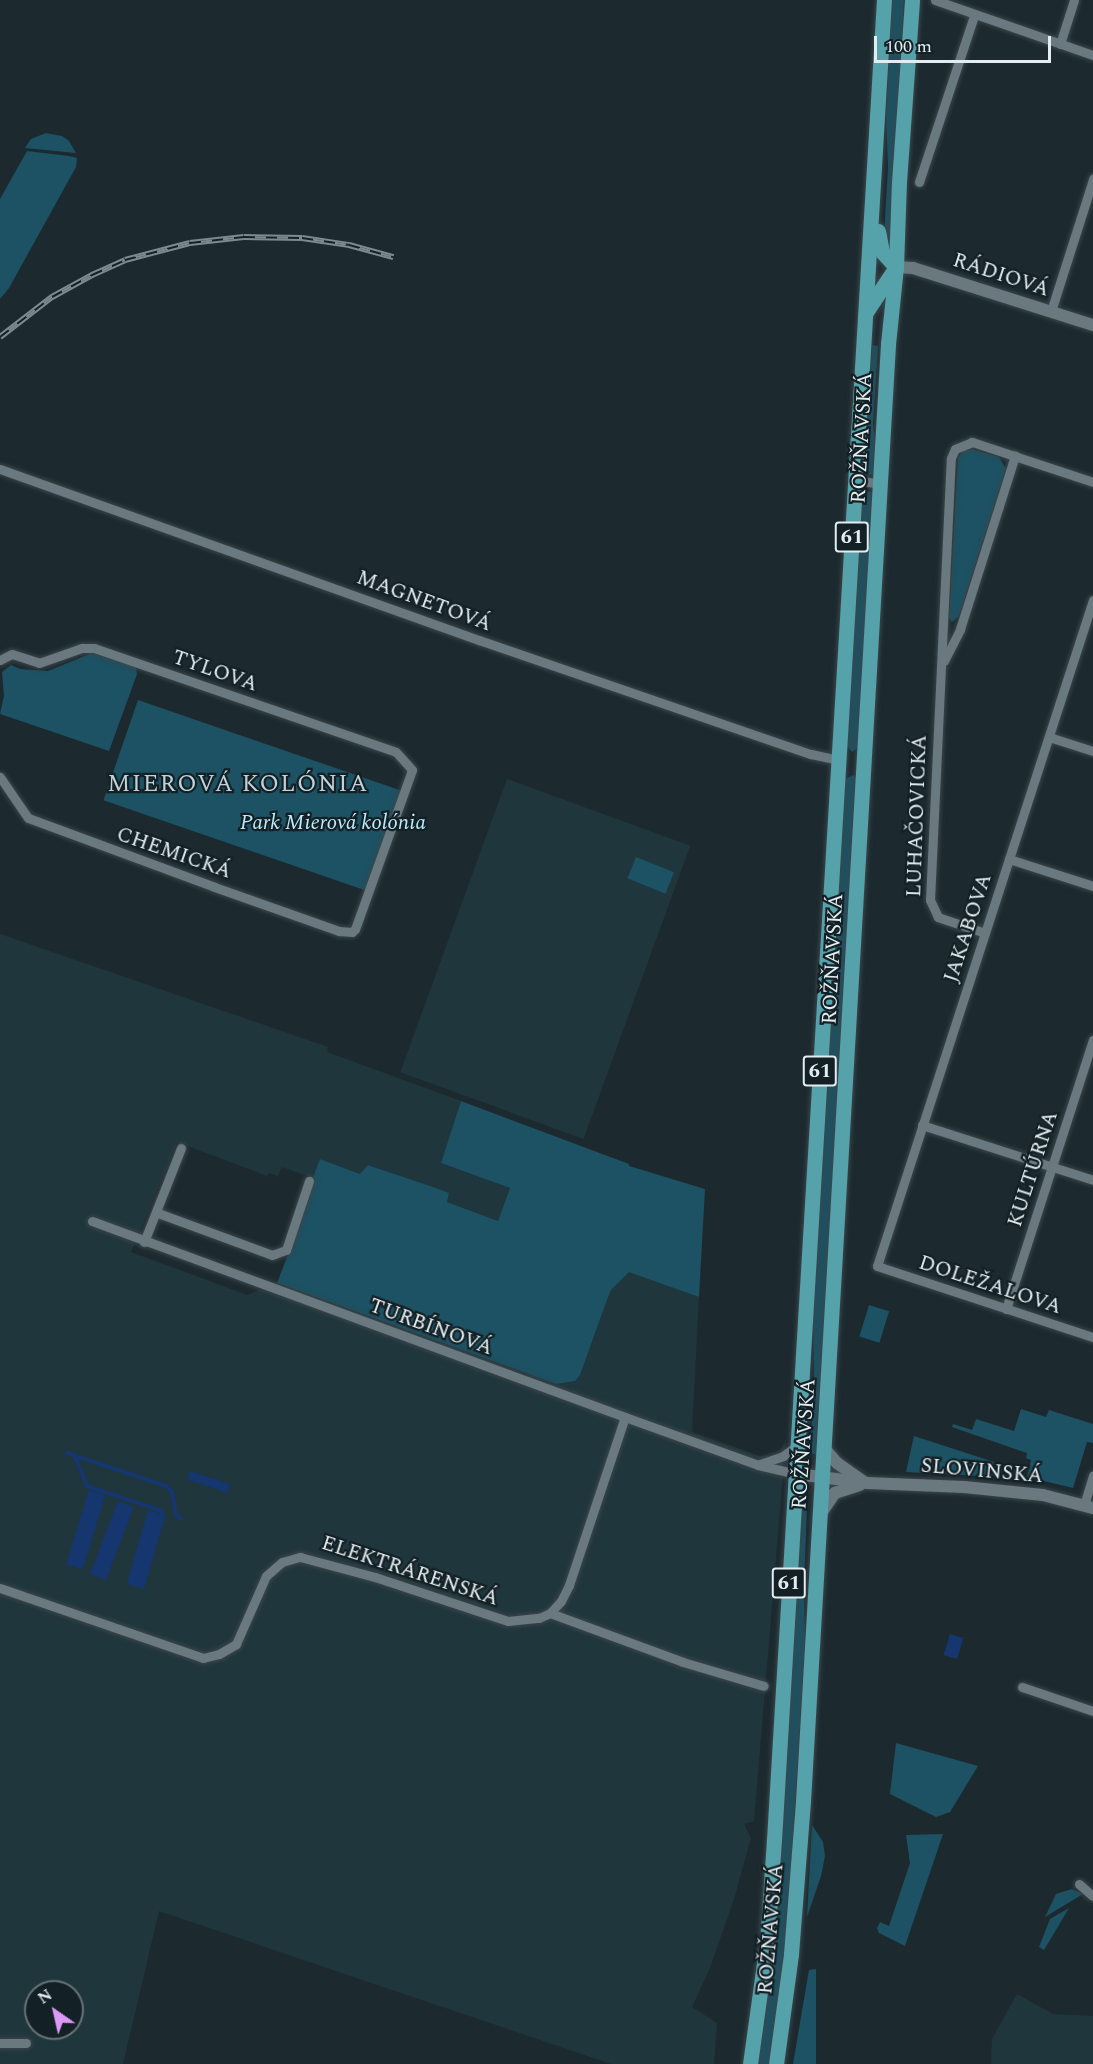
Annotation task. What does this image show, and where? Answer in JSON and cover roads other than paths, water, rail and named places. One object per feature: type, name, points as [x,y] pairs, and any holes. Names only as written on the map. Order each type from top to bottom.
[{"type":"main road","name":"ROŽŇAVSKÁ","points":[[750,2064],[768,1931],[838,760],[874,204],[884,0]]},
{"type":"main road","name":"ROŽŇAVSKÁ","points":[[776,2064],[791,1954],[823,1479],[888,344],[896,267],[899,182],[912,0]]},
{"type":"main road","points":[[874,204],[880,246],[885,257],[896,267],[866,313],[878,323],[888,344]]},
{"type":"main road","points":[[838,760],[865,764]]},
{"type":"street","points":[[935,0],[974,16],[1093,55]]},
{"type":"street","points":[[1060,44],[1074,0]]},
{"type":"street","points":[[919,182],[974,16]]},
{"type":"street","points":[[1051,311],[1093,179]]},
{"type":"street","name":"RÁDIOVÁ","points":[[896,267],[913,268],[1093,325]]},
{"type":"street","name":"LUHAČOVICKÁ","points":[[985,933],[938,917],[930,900],[951,458],[955,449],[972,442],[1093,482]]},
{"type":"street","name":"LUHAČOVICKÁ","points":[[942,664],[960,628],[1015,456]]},
{"type":"street","name":"MAGNETOVÁ","points":[[0,469],[491,644],[811,754],[838,760]]},
{"type":"street","points":[[856,480],[880,484]]},
{"type":"street","name":"JAKABOVA","points":[[876,1266],[1090,616],[1093,600]]},
{"type":"street","name":"TYLOVA","points":[[0,660],[12,654],[39,663],[82,648],[94,648],[396,752],[412,770],[356,928]]},
{"type":"street","points":[[1049,737],[1093,751]]},
{"type":"street","name":"CHEMICKÁ","points":[[0,777],[28,818],[82,840],[339,931],[352,932],[356,928]]},
{"type":"street","points":[[1009,859],[1093,886]]},
{"type":"street","name":"KULTÚRNA","points":[[1006,1309],[1093,1040]]},
{"type":"street","points":[[922,1125],[1093,1180]]},
{"type":"street","points":[[144,1242],[158,1213],[181,1148]]},
{"type":"street","points":[[158,1213],[272,1255],[286,1250],[309,1181]]},
{"type":"street","name":"TURBÍNOVÁ","points":[[92,1221],[144,1242],[758,1465],[797,1474]]},
{"type":"street","name":"DOLEŽALOVA","points":[[876,1266],[1093,1337]]},
{"type":"street","points":[[625,1417],[569,1585],[561,1601],[550,1613],[683,1662],[764,1686]]},
{"type":"street","points":[[758,1465],[783,1456],[798,1445]]},
{"type":"street","points":[[824,1448],[837,1463],[867,1483]]},
{"type":"street","name":"SLOVINSKÁ","points":[[797,1474],[867,1483],[976,1488],[1043,1495],[1088,1506]]},
{"type":"street","points":[[1088,1506],[1093,1475]]},
{"type":"street","name":"SLOVINSKÁ","points":[[820,1515],[835,1493],[867,1483]]},
{"type":"street","name":"ELEKTRÁRENSKÁ","points":[[0,1588],[203,1658],[219,1654],[236,1644],[266,1576],[282,1562],[300,1557],[375,1577],[508,1621],[529,1621],[550,1613]]},
{"type":"street","points":[[1022,1687],[1093,1711]]},
{"type":"street","points":[[1079,1884],[1093,1896]]},
{"type":"street","points":[[0,2043],[26,2043]]},
{"type":"water","points":[[190,1471],[230,1484],[227,1493],[187,1480]]},
{"type":"water","points":[[89,1490],[105,1495],[82,1570],[66,1565]]},
{"type":"water","points":[[118,1501],[134,1507],[106,1580],[90,1574]]},
{"type":"water","points":[[148,1510],[165,1515],[144,1589],[127,1584]]},
{"type":"water","points":[[950,1634],[963,1638],[957,1659],[944,1655]]},
{"type":"waterway","points":[[67,1453],[166,1486],[172,1492],[176,1515],[181,1519]]},
{"type":"waterway","points":[[75,1456],[87,1486],[162,1511],[161,1514]]},
{"type":"railway","points":[[0,337],[52,297],[92,275],[125,260],[190,243],[244,237],[302,238],[349,245],[393,257]]},
{"type":"district","name":"MIEROVÁ KOLÓNIA","points":[[238,785]]},
{"type":"park label","name":"Park Mierová kolónia","points":[[333,823]]}]
